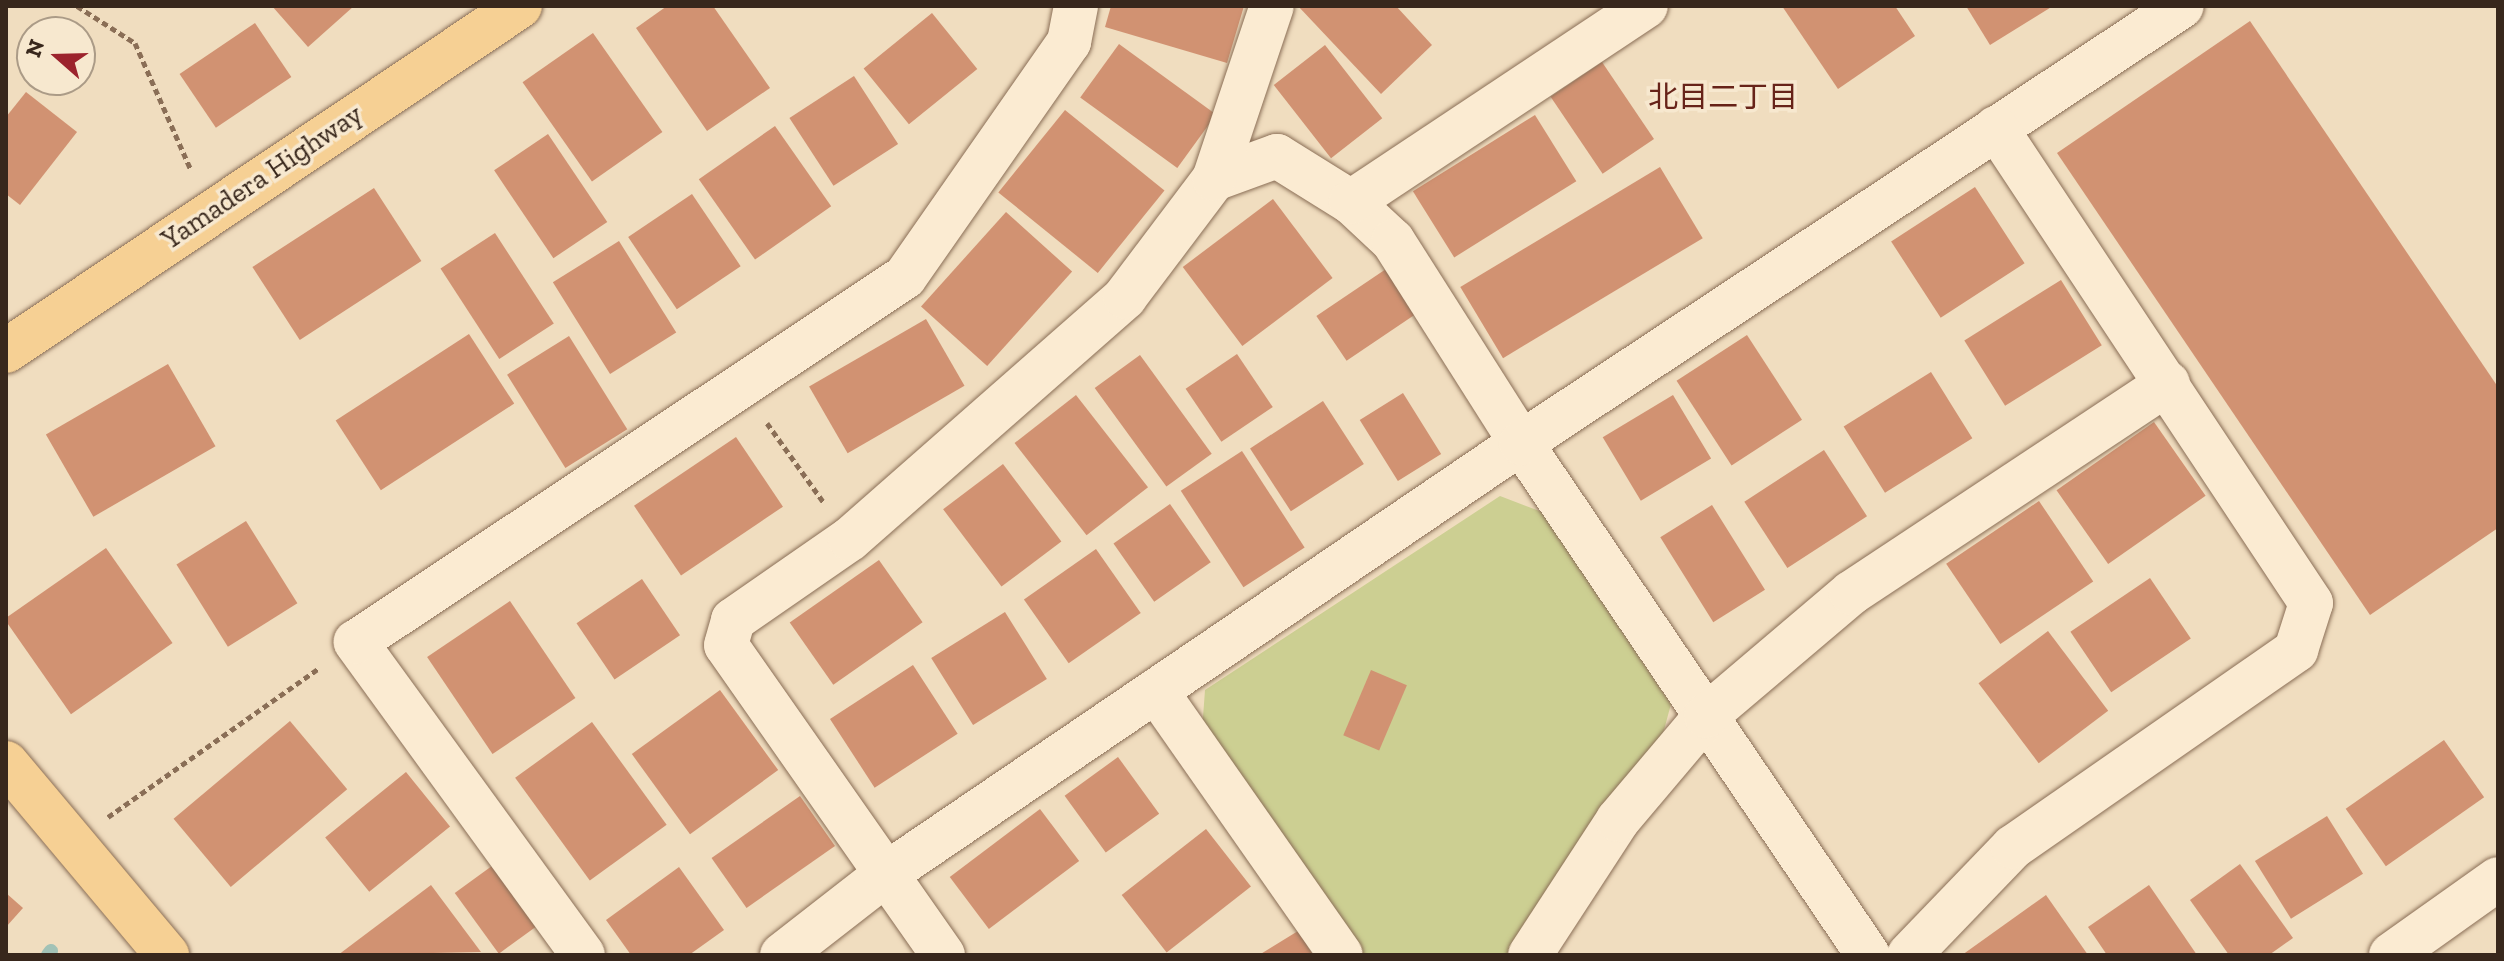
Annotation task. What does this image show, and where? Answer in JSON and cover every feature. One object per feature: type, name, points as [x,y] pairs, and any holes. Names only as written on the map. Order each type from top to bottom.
[{"type":"main road","name":"Yamadera Highway","points":[[6,351],[210,211],[520,6]]},
{"type":"main road","points":[[6,763],[75,840],[167,955]]},
{"type":"street","points":[[583,955],[356,642],[905,277],[1069,42],[1076,6]]},
{"type":"street","points":[[943,955],[726,645],[733,620],[850,539],[1125,297],[1214,179],[1272,6]]},
{"type":"street","points":[[1351,202],[1646,6]]},
{"type":"street","points":[[782,955],[886,874],[1521,443],[2182,6]]},
{"type":"street","points":[[1909,955],[2013,847],[2296,650],[2311,603],[2168,383],[1996,128]]},
{"type":"street","points":[[1214,179],[1277,156],[1351,202],[1393,241],[1521,443],[1868,955]]},
{"type":"street","points":[[1530,955],[1618,820],[1706,716],[1851,593],[2168,383]]},
{"type":"street","points":[[1156,691],[1341,955]]},
{"type":"street","points":[[2391,955],[2498,879]]},
{"type":"path","points":[[77,6],[135,43],[210,211]]},
{"type":"path","points":[[741,386],[850,539]]},
{"type":"path","points":[[75,840],[356,642]]},
{"type":"green space","points":[[1500,496],[1542,512],[1671,704],[1661,741],[1545,893],[1508,955],[1359,955],[1202,731],[1205,690]]},
{"type":"building","points":[[272,6],[354,6],[308,47]]},
{"type":"building","points":[[667,6],[713,6],[770,88],[707,131],[636,28]]},
{"type":"building","points":[[1111,6],[1244,6],[1227,63],[1105,27]]},
{"type":"building","points":[[1298,6],[1396,6],[1432,45],[1381,94]]},
{"type":"building","points":[[1782,6],[1895,6],[1915,36],[1838,89]]},
{"type":"building","points":[[1966,6],[2053,6],[1990,45]]},
{"type":"building","points":[[932,13],[977,69],[909,124],[864,68]]},
{"type":"building","points":[[2250,21],[2498,387],[2498,528],[2370,615],[2057,153]]},
{"type":"building","points":[[255,23],[291,77],[216,128],[180,74]]},
{"type":"building","points":[[593,33],[662,132],[592,181],[523,82]]},
{"type":"building","points":[[1119,44],[1216,115],[1177,168],[1080,97]]},
{"type":"building","points":[[1325,45],[1382,118],[1331,158],[1274,85]]},
{"type":"building","points":[[1602,62],[1654,139],[1603,174],[1551,97]]},
{"type":"building","points":[[854,76],[898,144],[834,186],[789,118]]},
{"type":"building","points":[[23,96],[31,96],[77,132],[20,205],[6,194],[6,117]]},
{"type":"building","points":[[1065,110],[1164,191],[1098,273],[998,192]]},
{"type":"building","points":[[1535,115],[1576,181],[1454,257],[1413,191]]},
{"type":"building","points":[[775,126],[831,206],[755,260],[699,179]]},
{"type":"building","points":[[548,134],[607,222],[553,258],[494,170]]},
{"type":"building","points":[[1660,167],[1703,238],[1503,358],[1460,287]]},
{"type":"building","points":[[1975,187],[2025,263],[1941,318],[1891,241]]},
{"type":"building","points":[[374,188],[421,261],[300,340],[252,267]]},
{"type":"building","points":[[692,194],[741,266],[677,309],[628,237]]},
{"type":"building","points":[[1273,199],[1333,278],[1242,346],[1183,267]]},
{"type":"building","points":[[1006,212],[1072,272],[987,366],[921,306]]},
{"type":"building","points":[[495,233],[554,324],[499,359],[440,268]]},
{"type":"building","points":[[619,241],[676,333],[610,374],[553,282]]},
{"type":"building","points":[[1386,269],[1416,314],[1347,361],[1316,316]]},
{"type":"building","points":[[2061,280],[2102,345],[2005,406],[1964,340]]},
{"type":"building","points":[[926,319],[964,386],[848,453],[809,386]]},
{"type":"building","points":[[469,334],[514,404],[381,490],[336,421]]},
{"type":"building","points":[[1747,335],[1802,420],[1732,465],[1677,381]]},
{"type":"building","points":[[569,336],[627,429],[565,468],[507,375]]},
{"type":"building","points":[[1237,354],[1273,407],[1221,442],[1186,389]]},
{"type":"building","points":[[1140,355],[1212,454],[1166,487],[1095,388]]},
{"type":"building","points":[[168,364],[216,446],[93,517],[46,434]]},
{"type":"building","points":[[1931,372],[1972,438],[1885,493],[1844,427]]},
{"type":"building","points":[[1403,393],[1441,454],[1398,481],[1360,420]]},
{"type":"building","points":[[1076,395],[1148,487],[1087,535],[1015,443]]},
{"type":"building","points":[[1673,395],[1711,458],[1641,501],[1603,437]]},
{"type":"building","points":[[1323,401],[1364,464],[1291,511],[1250,448]]},
{"type":"building","points":[[2154,422],[2206,496],[2108,564],[2057,490]]},
{"type":"building","points":[[736,437],[783,507],[681,575],[634,506]]},
{"type":"building","points":[[1824,450],[1867,516],[1787,568],[1744,502]]},
{"type":"building","points":[[1242,451],[1305,547],[1243,587],[1181,491]]},
{"type":"building","points":[[1003,464],[1061,541],[1001,587],[943,509]]},
{"type":"building","points":[[2039,501],[2093,581],[2000,644],[1946,564]]},
{"type":"building","points":[[1170,504],[1211,562],[1154,602],[1113,544]]},
{"type":"building","points":[[1712,505],[1765,590],[1713,622],[1660,537]]},
{"type":"building","points":[[246,521],[297,603],[228,647],[176,564]]},
{"type":"building","points":[[106,548],[173,643],[71,714],[6,618]]},
{"type":"building","points":[[1096,549],[1141,613],[1069,663],[1024,599]]},
{"type":"building","points":[[879,560],[923,622],[833,685],[790,623]]},
{"type":"building","points":[[2150,578],[2191,639],[2111,692],[2070,632]]},
{"type":"building","points":[[642,579],[680,635],[615,680],[577,623]]},
{"type":"building","points":[[510,601],[575,698],[493,754],[427,657]]},
{"type":"building","points":[[1005,612],[1047,679],[973,725],[931,658]]},
{"type":"building","points":[[2048,631],[2108,711],[2039,763],[1979,683]]},
{"type":"building","points":[[913,665],[958,734],[875,788],[830,719]]},
{"type":"building","points":[[1371,670],[1407,685],[1379,751],[1343,735]]},
{"type":"building","points":[[720,690],[778,770],[690,834],[632,754]]},
{"type":"building","points":[[290,721],[347,789],[231,887],[174,819]]},
{"type":"building","points":[[592,722],[667,825],[590,881],[515,778]]},
{"type":"building","points":[[2444,740],[2484,797],[2386,866],[2346,809]]},
{"type":"building","points":[[1118,757],[1159,814],[1106,852],[1065,796]]},
{"type":"building","points":[[406,772],[450,826],[369,892],[325,837]]},
{"type":"building","points":[[800,796],[835,846],[747,908],[712,858]]},
{"type":"building","points":[[1040,809],[1079,861],[989,929],[950,877]]},
{"type":"building","points":[[2327,816],[2363,874],[2291,919],[2255,861]]},
{"type":"building","points":[[1206,829],[1251,887],[1167,952],[1122,895]]},
{"type":"building","points":[[496,863],[540,924],[499,954],[455,893]]},
{"type":"building","points":[[2240,864],[2293,938],[2269,955],[2229,955],[2190,900]]},
{"type":"building","points":[[679,867],[724,930],[689,955],[631,955],[606,920]]},
{"type":"building","points":[[431,885],[481,952],[338,955]]},
{"type":"building","points":[[2149,885],[2197,955],[2107,955],[2088,927]]},
{"type":"building","points":[[6,893],[23,908],[6,927]]},
{"type":"building","points":[[2046,895],[2088,955],[1962,955]]},
{"type":"building","points":[[1298,931],[1313,955],[1259,955]]},
{"type":"waterway","points":[[48,955],[51,951]]},
{"type":"district","name":"北目二丁目","points":[[1723,97]]}]
